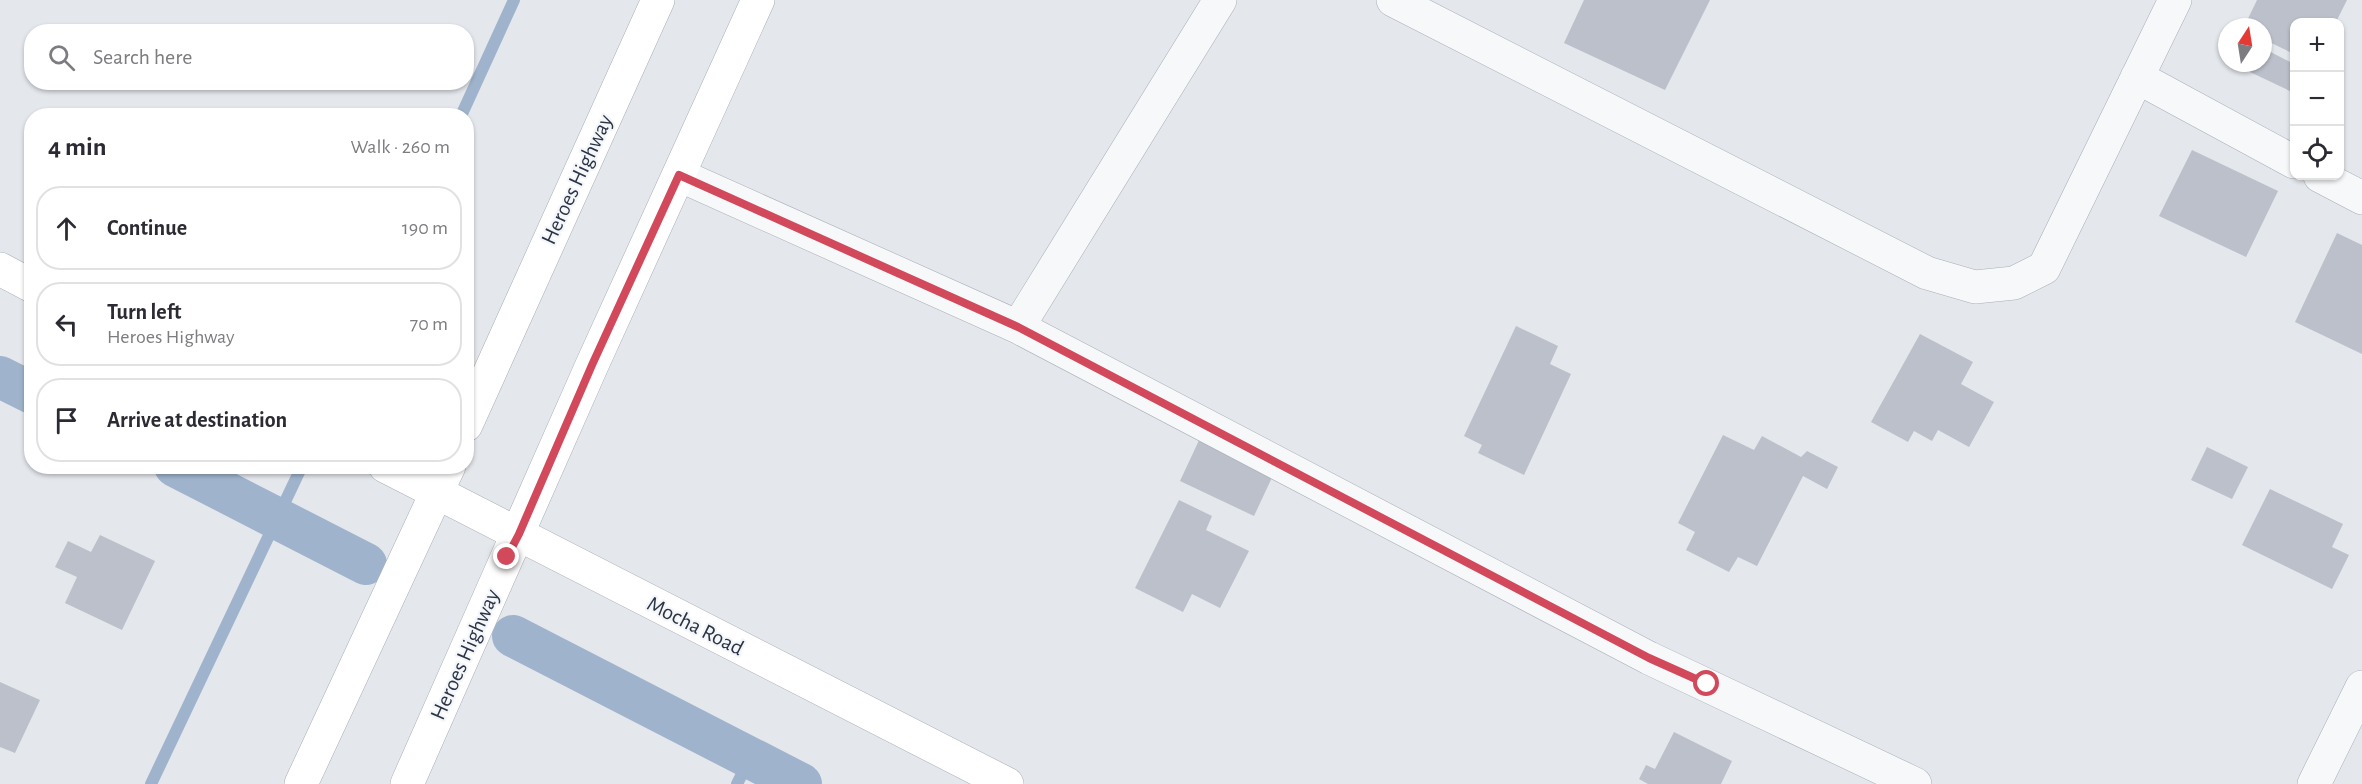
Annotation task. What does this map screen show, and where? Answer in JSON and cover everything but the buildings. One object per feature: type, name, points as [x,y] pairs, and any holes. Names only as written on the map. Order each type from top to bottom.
[{"type":"main road","name":"Heroes Highway","points":[[474,407],[658,0]]},
{"type":"main road","name":"Heroes Highway","points":[[407,784],[592,365],[758,0]]},
{"type":"main road","points":[[0,269],[24,282]]},
{"type":"main road","name":"Mocha Road","points":[[418,474],[443,480],[519,534],[1007,784]]},
{"type":"main road","points":[[301,784],[443,480]]},
{"type":"street","points":[[1018,327],[1220,0]]},
{"type":"street","points":[[1394,0],[1927,273],[1975,287],[2014,283],[2044,268],[2175,0]]},
{"type":"street","points":[[2137,77],[2290,159]]},
{"type":"street","points":[[679,175],[1018,327],[1638,652],[1915,784]]},
{"type":"street","points":[[2328,180],[2362,198]]},
{"type":"street","points":[[2314,784],[2362,687]]},
{"type":"waterway","points":[[474,88],[514,0]]},
{"type":"waterway","points":[[465,108],[473,90]]},
{"type":"waterway","points":[[0,377],[24,389]]},
{"type":"waterway","points":[[191,474],[366,564]]},
{"type":"waterway","points":[[151,784],[298,474]]},
{"type":"waterway","points":[[513,636],[801,784]]},
{"type":"waterway","points":[[737,784],[750,758]]},
{"type":"route","points":[[507,557],[679,175],[1018,327],[1649,658],[1707,684]]}]
